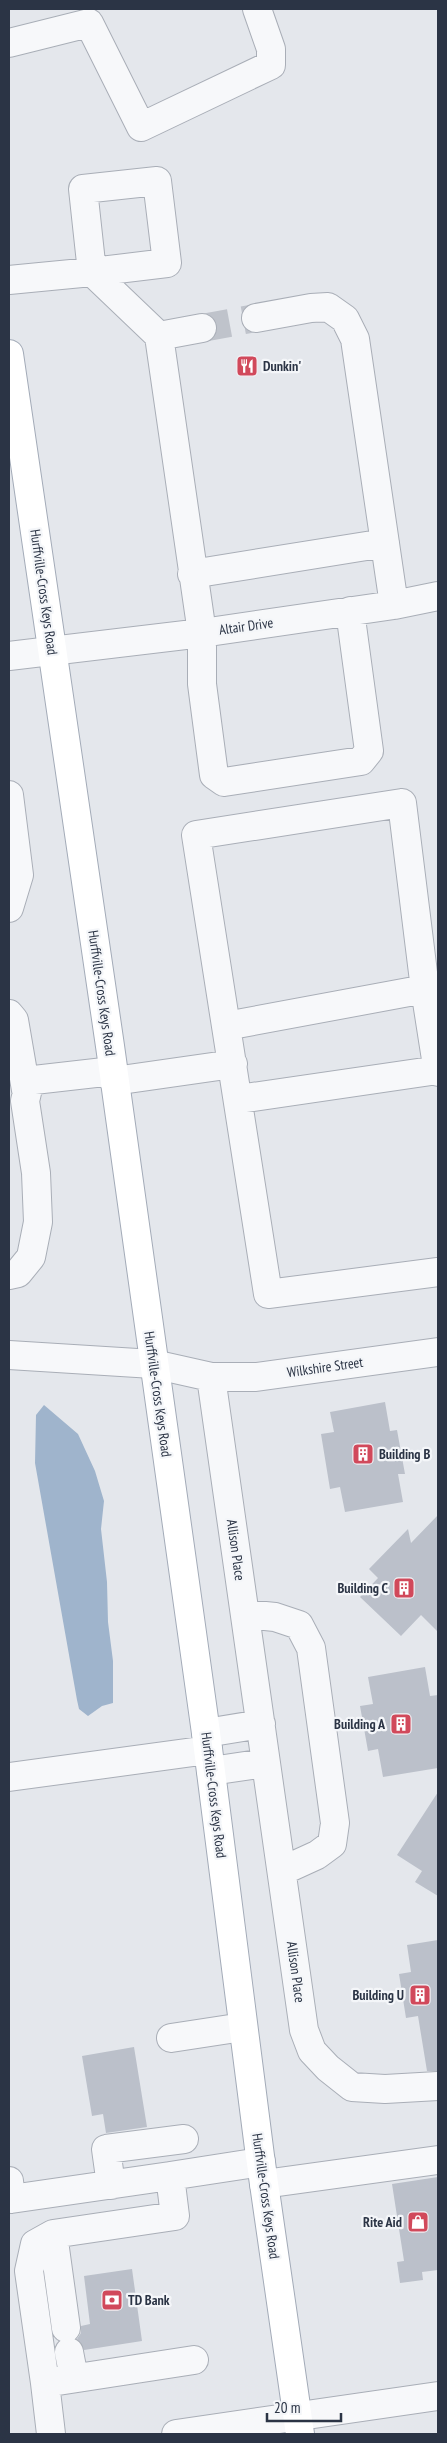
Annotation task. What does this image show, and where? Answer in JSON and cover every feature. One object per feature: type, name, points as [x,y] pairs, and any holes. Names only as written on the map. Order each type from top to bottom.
[{"type":"main road","name":"Hurffville-Cross Keys Road","points":[[9,354],[114,1076],[208,1751],[262,2173],[298,2426]]},
{"type":"street","points":[[9,43],[87,16],[141,127],[271,65],[271,49],[257,9]]},
{"type":"street","points":[[9,280],[92,272],[159,336],[202,633],[202,684],[214,775],[224,782],[361,761],[369,751],[350,611]]},
{"type":"street","points":[[256,318],[311,308],[328,307],[350,326],[355,339],[394,605]]},
{"type":"street","points":[[159,336],[202,328]]},
{"type":"street","points":[[192,574],[385,543]]},
{"type":"street","name":"Altair Drive","points":[[9,656],[202,633],[394,605],[438,596]]},
{"type":"street","points":[[9,795],[19,875],[9,908]]},
{"type":"street","points":[[239,1100],[438,1071],[424,988],[419,928],[402,803],[196,834],[226,1026],[234,1064],[239,1100],[268,1294],[438,1272]]},
{"type":"street","points":[[226,1026],[424,988]]},
{"type":"street","points":[[9,1014],[14,1020],[26,1090],[26,1111],[33,1156],[38,1222],[31,1257],[18,1273],[9,1274]]},
{"type":"street","points":[[26,1090],[34,1080],[114,1076],[234,1064]]},
{"type":"street","name":"Wilkshire Street","points":[[9,1355],[153,1364],[211,1376],[256,1377],[438,1352]]},
{"type":"street","name":"Allison Place","points":[[211,1376],[304,2030],[312,2051],[328,2068],[352,2086],[385,2090],[433,2087]]},
{"type":"street","points":[[245,1614],[275,1617],[299,1625],[311,1648],[335,1823],[332,1844],[317,1855],[282,1872]]},
{"type":"street","points":[[208,1751],[261,1724]]},
{"type":"street","points":[[9,1777],[208,1751],[266,1763]]},
{"type":"street","points":[[171,2038],[243,2027]]},
{"type":"street","points":[[111,2185],[106,2149],[184,2138]]},
{"type":"street","points":[[9,2181],[11,2199],[170,2176],[348,2172],[438,2160]]},
{"type":"street","points":[[51,2434],[28,2272],[35,2244],[53,2234],[176,2216],[170,2176]]},
{"type":"street","points":[[45,2382],[70,2353],[53,2234]]},
{"type":"street","points":[[70,2353],[194,2360]]},
{"type":"street","points":[[176,2434],[298,2426],[438,2396]]},
{"type":"water","points":[[44,1405],[78,1434],[95,1471],[104,1501],[101,1529],[113,1661],[113,1703],[102,1706],[88,1716],[79,1709],[77,1700],[35,1463],[36,1415]]},
{"type":"building","name":"Building B","points":[[385,1402],[390,1431],[397,1430],[405,1474],[398,1474],[403,1502],[345,1512],[340,1487],[330,1489],[321,1434],[334,1432],[330,1412]]},
{"type":"building","name":"Building C","points":[[438,1515],[438,1632],[421,1615],[401,1636],[360,1597],[378,1578],[369,1569],[408,1529],[411,1543]]},
{"type":"building","name":"Building A","points":[[425,1667],[430,1696],[438,1695],[438,1768],[383,1777],[378,1749],[368,1751],[360,1706],[373,1704],[368,1677]]},
{"type":"building","points":[[438,1792],[438,1896],[415,1882],[422,1871],[397,1855]]},
{"type":"building","name":"Building U","points":[[438,1940],[438,2071],[427,2071],[418,2016],[406,2018],[399,1974],[411,1972],[407,1945]]},
{"type":"building","points":[[134,2047],[147,2127],[106,2133],[103,2114],[92,2116],[82,2056]]},
{"type":"building","name":"Rite Aid","points":[[438,2177],[438,2270],[422,2272],[423,2280],[400,2283],[397,2262],[404,2261],[392,2184]]},
{"type":"building","name":"TD Bank","points":[[132,2269],[142,2341],[84,2350],[77,2339],[81,2333],[81,2326],[90,2324],[84,2276]]},
{"type":"tunnel","points":[[202,328],[256,318]]},
{"type":"place","name":"Dunkin'","points":[[247,366]]},
{"type":"place","name":"Building B","points":[[363,1454]]},
{"type":"place","name":"Building C","points":[[404,1588]]},
{"type":"place","name":"Building A","points":[[401,1724]]},
{"type":"place","name":"Building U","points":[[420,1995]]},
{"type":"place","name":"Rite Aid","points":[[418,2222]]},
{"type":"place","name":"TD Bank","points":[[112,2300]]}]
